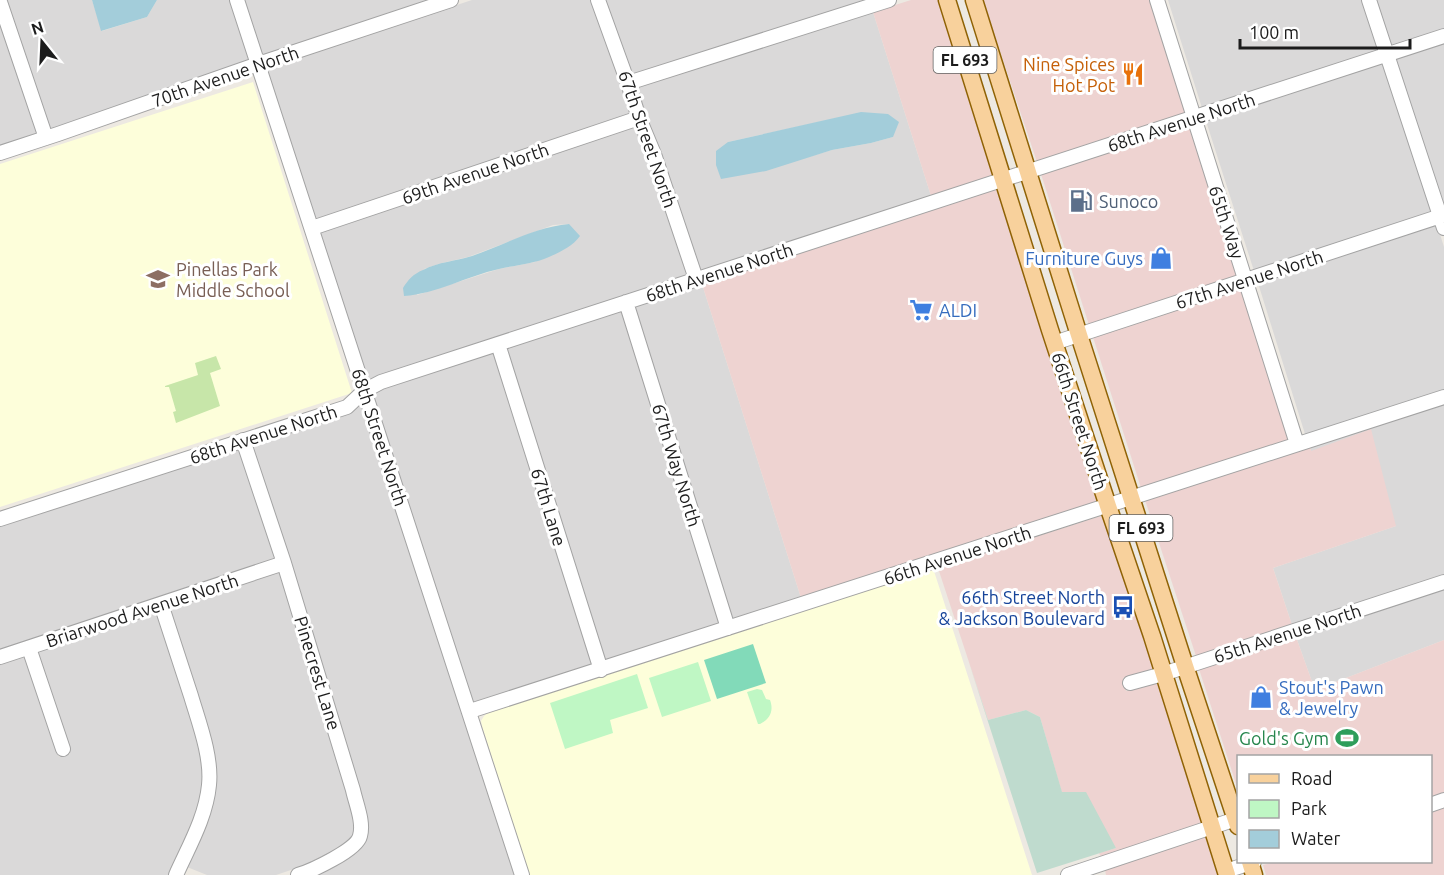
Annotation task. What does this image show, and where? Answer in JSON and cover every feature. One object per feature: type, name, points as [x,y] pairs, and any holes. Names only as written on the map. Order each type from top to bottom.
[{"type":"main road","name":"66th Street North","points":[[946,0],[1054,343],[1149,627],[1227,873]]},
{"type":"main road","name":"66th Street North","points":[[974,0],[1079,335],[1237,823]]},
{"type":"street","name":"68th Street North","points":[[237,0],[522,875]]},
{"type":"street","name":"70th Avenue North","points":[[0,153],[451,0]]},
{"type":"street","name":"67th Street North","points":[[598,0],[696,279]]},
{"type":"street","points":[[628,83],[889,0]]},
{"type":"street","name":"65th Way","points":[[1157,0],[1297,444]]},
{"type":"street","points":[[1369,0],[1443,220]]},
{"type":"street","points":[[0,2],[46,138]]},
{"type":"street","name":"68th Avenue North","points":[[0,519],[347,407],[364,391],[381,382],[1444,36]]},
{"type":"street","name":"69th Avenue North","points":[[312,228],[639,117]]},
{"type":"street","name":"67th Avenue North","points":[[1054,343],[1246,280],[1443,220]]},
{"type":"street","name":"67th Way North","points":[[626,302],[728,628]]},
{"type":"street","name":"67th Lane","points":[[498,344],[600,670]]},
{"type":"street","name":"66th Avenue North","points":[[470,711],[1444,397]]},
{"type":"street","name":"Pinecrest Lane","points":[[243,440],[284,563],[353,790],[362,828],[360,839],[352,846],[336,857],[298,875]]},
{"type":"street","name":"Briarwood Avenue North","points":[[0,657],[284,563]]},
{"type":"street","name":"65th Avenue North","points":[[1130,683],[1444,582]]},
{"type":"street","points":[[161,604],[200,724],[208,759],[210,784],[205,808],[182,873]]},
{"type":"street","points":[[29,648],[63,749]]},
{"type":"street","points":[[1068,875],[1212,827],[1237,823]]},
{"type":"street","points":[[1227,873],[1252,865]]},
{"type":"shaded area","points":[[6,0],[92,0],[102,31],[147,17],[157,0],[231,0],[251,59],[50,130]]},
{"type":"shaded area","points":[[244,0],[430,0],[262,56]]},
{"type":"shaded area","points":[[472,0],[592,0],[632,113],[315,220],[266,68]]},
{"type":"shaded area","points":[[604,0],[867,0],[632,75]]},
{"type":"shaded area","points":[[911,0],[939,0],[995,176],[931,196],[873,12]]},
{"type":"shaded area","points":[[983,0],[1151,0],[1187,113],[1037,162]]},
{"type":"shaded area","points":[[1168,0],[1363,0],[1380,50],[1202,108]]},
{"type":"shaded area","points":[[1376,0],[1444,0],[1444,29],[1391,47]]},
{"type":"shaded area","points":[[873,12],[931,196],[700,271],[636,87]],"holes":[[[860,113],[893,137],[805,158],[728,142]]]},
{"type":"shaded area","points":[[0,20],[39,134],[0,146]]},
{"type":"shaded area","points":[[1444,43],[1444,209],[1395,59]]},
{"type":"shaded area","points":[[1384,63],[1433,212],[1254,271],[1206,121]]},
{"type":"shaded area","name":"Pinellas Park Middle School","points":[[253,82],[352,393],[0,507],[0,164]]},
{"type":"shaded area","points":[[636,125],[649,156],[689,275],[379,376],[368,382],[319,233]],"holes":[[[569,224],[535,262],[499,269],[417,295],[424,269],[468,257],[553,225]]]},
{"type":"shaded area","points":[[1191,126],[1238,276],[1089,325],[1041,174]]},
{"type":"shaded area","points":[[999,188],[1100,502],[801,598],[702,284]]},
{"type":"shaded area","points":[[1437,225],[1444,247],[1444,390],[1305,434],[1258,283]]},
{"type":"shaded area","points":[[702,284],[801,598],[732,620],[633,306]]},
{"type":"shaded area","points":[[1242,289],[1289,440],[1141,488],[1093,337]]},
{"type":"shaded area","points":[[622,310],[721,623],[604,662],[506,348]]},
{"type":"shaded area","points":[[495,352],[593,665],[473,703],[372,394],[383,388]]},
{"type":"shaded area","points":[[362,402],[516,875],[316,875],[356,852],[366,840],[367,826],[251,445]]},
{"type":"shaded area","points":[[1444,404],[1444,575],[1292,625],[1273,568],[1396,526],[1311,451],[1310,447]]},
{"type":"shaded area","points":[[1371,429],[1396,526],[1273,568],[1292,625],[1196,656],[1145,500],[1310,447],[1311,451]]},
{"type":"shaded area","points":[[240,448],[276,559],[0,650],[0,526]]},
{"type":"shaded area","points":[[1104,515],[1154,670],[1123,678],[1126,691],[1158,682],[1203,823],[1101,857],[1099,853],[1116,848],[1062,793],[1040,717],[1026,710],[988,720],[938,568]]},
{"type":"shaded area","points":[[933,568],[1032,875],[529,875],[482,726],[481,721],[489,712]]},
{"type":"shaded area","points":[[280,572],[348,792],[355,827],[354,836],[333,851],[306,865],[276,875],[207,875],[187,867],[215,786],[169,609]]},
{"type":"shaded area","points":[[1444,589],[1444,640],[1315,690],[1296,637]]},
{"type":"shaded area","points":[[158,612],[194,726],[202,759],[204,783],[193,823],[169,875],[0,875],[0,664],[26,656],[59,757],[70,754],[37,652]]},
{"type":"shaded area","points":[[1296,637],[1315,690],[1444,640],[1444,793],[1432,798],[1432,755],[1237,755],[1237,787],[1199,669]]},
{"type":"shaded area","points":[[969,663],[988,720],[1026,710],[1040,717],[1062,792],[1086,792],[1116,848],[1037,873]]},
{"type":"shaded area","points":[[1444,807],[1444,875],[1266,875],[1263,865],[1271,863],[1432,863],[1432,812]]},
{"type":"shaded area","points":[[1207,836],[1220,875],[1106,875],[1105,870]]},
{"type":"green space","points":[[216,356],[221,369],[210,373],[220,406],[176,423],[173,412],[176,411],[169,387],[165,386],[198,375],[195,363]]},
{"type":"green space","points":[[753,644],[766,683],[717,699],[704,660]]},
{"type":"green space","points":[[698,662],[711,701],[662,717],[649,678]]},
{"type":"green space","points":[[637,674],[648,708],[610,720],[613,733],[565,749],[550,703]]},
{"type":"green space","points":[[762,690],[766,699],[770,700],[772,708],[769,717],[760,724],[758,724],[747,692]]},
{"type":"water","points":[[92,0],[157,0],[147,17],[101,31]]},
{"type":"water","points":[[861,112],[888,114],[899,122],[893,137],[832,150],[766,171],[721,179],[716,165],[716,151],[728,142]]},
{"type":"water","points":[[569,224],[580,236],[570,246],[549,257],[487,272],[428,292],[404,296],[403,288],[409,280],[416,273],[429,267],[472,256],[544,229]]},
{"type":"place","name":"Nine Spices Hot Pot","points":[[1133,74]]},
{"type":"place","name":"Sunoco","points":[[1081,201]]},
{"type":"place","name":"Furniture Guys","points":[[1161,258]]},
{"type":"place","name":"Pinellas Park Middle School","points":[[158,279]]},
{"type":"place","name":"ALDI","points":[[921,310]]},
{"type":"place","name":"66th Street North & Jackson Boulevard","points":[[1123,607]]},
{"type":"place","name":"Stout's Pawn & Jewelry","points":[[1261,697]]},
{"type":"place","name":"Gold's Gym","points":[[1347,738]]}]
